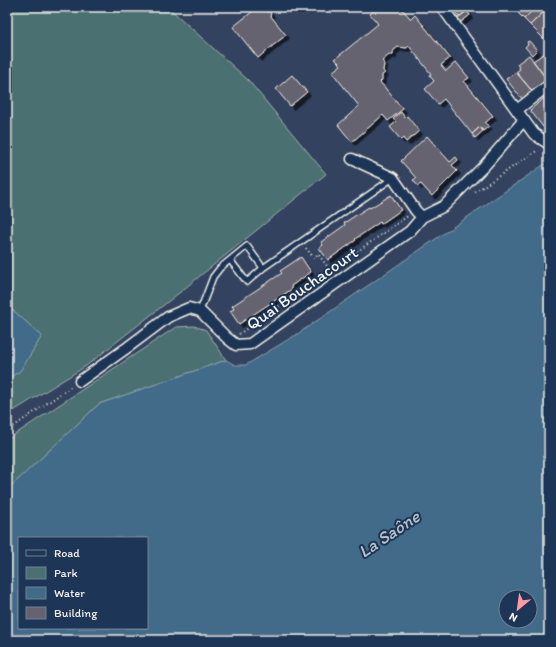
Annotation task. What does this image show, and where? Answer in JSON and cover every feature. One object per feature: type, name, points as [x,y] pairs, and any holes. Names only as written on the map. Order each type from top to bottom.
[{"type":"street","points":[[442,7],[534,134],[547,141]]},
{"type":"street","points":[[517,110],[549,85]]},
{"type":"street","name":"Quai Bouchacourt","points":[[200,311],[236,345],[250,344],[410,231],[419,214],[444,206],[485,165],[524,120]]},
{"type":"street","points":[[352,159],[393,178],[419,214]]},
{"type":"street","points":[[80,381],[168,317],[189,308],[200,311]]},
{"type":"lane","points":[[230,260],[247,282],[263,268],[393,178]]},
{"type":"lane","points":[[200,311],[213,277],[220,268],[247,246],[263,268]]},
{"type":"path","points":[[230,340],[331,270],[419,214]]},
{"type":"path","points":[[301,242],[314,258],[318,254],[331,270],[338,282]]},
{"type":"path","points":[[7,431],[80,381]]},
{"type":"green space","points":[[7,7],[168,7],[248,80],[326,174],[86,366],[7,415],[7,379],[20,371],[42,336],[7,305]]},
{"type":"green space","points":[[194,326],[206,330],[226,360],[99,404],[7,490],[8,439],[176,327]]},
{"type":"water","name":"La Saône","points":[[549,161],[549,640],[7,640],[7,490],[99,404],[226,360],[235,365],[246,365],[299,333]]},
{"type":"water","points":[[7,305],[42,336],[20,371],[7,379]]},
{"type":"building","points":[[258,7],[263,7],[267,12],[269,11],[271,14],[270,15],[286,35],[258,58],[233,27]]},
{"type":"building","points":[[378,7],[400,7],[411,19],[415,15],[450,58],[441,65],[446,71],[456,62],[469,78],[464,81],[493,116],[485,123],[489,126],[483,131],[480,127],[472,134],[444,99],[438,104],[425,89],[434,81],[429,75],[431,74],[409,46],[407,48],[398,47],[393,51],[393,55],[389,55],[382,61],[384,63],[383,71],[385,73],[382,75],[382,80],[380,82],[403,109],[388,121],[383,115],[352,142],[338,125],[359,106],[332,72],[341,65],[335,59],[378,24],[370,14]]},
{"type":"building","points":[[455,7],[471,7],[459,17],[453,9]]},
{"type":"building","points":[[525,7],[536,7],[524,19],[518,13]]},
{"type":"building","points":[[536,7],[548,8],[530,25],[524,19]]},
{"type":"building","points":[[548,8],[549,40],[547,42],[530,25]]},
{"type":"building","points":[[467,11],[470,15],[461,22],[458,18]]},
{"type":"building","points":[[529,41],[537,50],[532,55],[525,47]]},
{"type":"building","points":[[545,53],[549,60],[548,81],[533,61]]},
{"type":"building","points":[[529,55],[548,81],[533,92],[516,72],[520,69],[517,64]]},
{"type":"building","points":[[516,72],[533,92],[523,100],[506,79]]},
{"type":"building","points":[[292,75],[307,92],[290,106],[276,89]]},
{"type":"building","points":[[549,94],[549,123],[543,127],[530,110]]},
{"type":"building","points":[[401,112],[405,118],[407,116],[419,131],[406,142],[403,138],[401,140],[390,127],[396,122],[393,119]]},
{"type":"building","points":[[480,127],[483,131],[475,138],[472,134]]},
{"type":"building","points":[[427,136],[450,162],[456,157],[458,160],[452,165],[457,171],[432,196],[421,184],[418,186],[413,180],[416,178],[401,161]]},
{"type":"building","points":[[391,195],[401,210],[355,239],[356,240],[328,260],[319,248],[323,245],[321,242],[345,225],[344,223]]},
{"type":"building","points":[[301,257],[311,272],[291,286],[292,289],[239,324],[230,311],[234,309],[232,306],[282,273],[280,271]]}]
